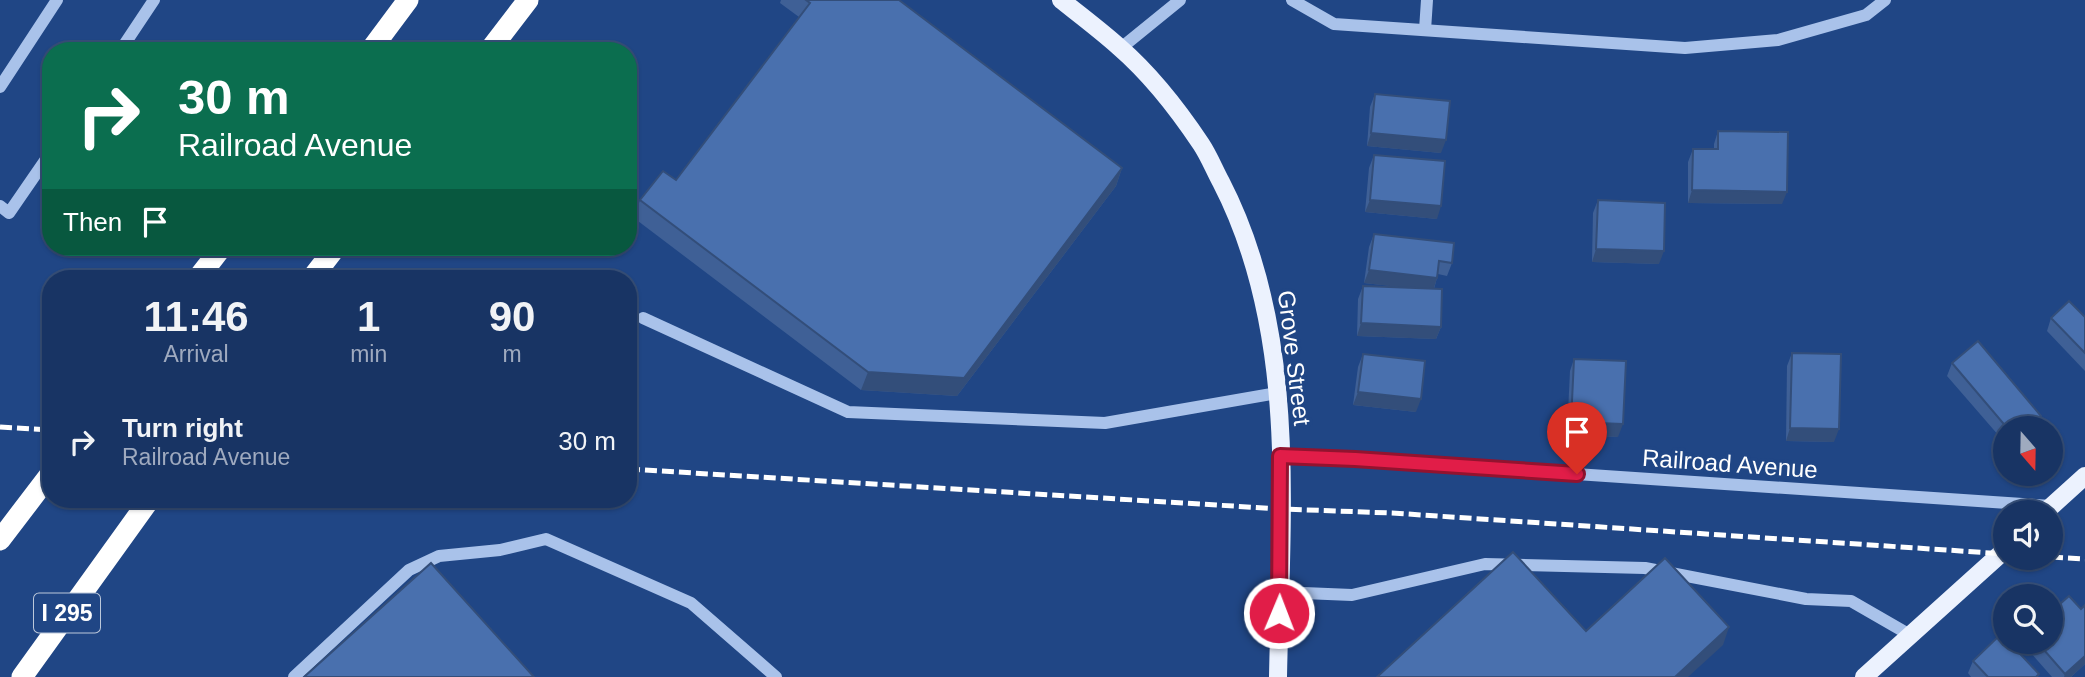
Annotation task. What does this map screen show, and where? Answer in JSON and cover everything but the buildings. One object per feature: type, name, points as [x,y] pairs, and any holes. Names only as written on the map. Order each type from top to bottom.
[{"type":"highway","points":[[377,42],[408,0]]},
{"type":"highway","points":[[496,42],[528,0]]},
{"type":"highway","points":[[204,270],[215,256]]},
{"type":"highway","points":[[318,270],[330,256]]},
{"type":"highway","points":[[6,533],[42,485]]},
{"type":"highway","name":"I 295","points":[[22,677],[143,508]]},
{"type":"main road","name":"Grove Street","points":[[1061,0],[1121,48],[1164,94],[1202,146],[1237,213],[1257,272],[1270,331],[1277,393],[1280,456],[1278,677]]},
{"type":"main road","points":[[2058,500],[2085,476]]},
{"type":"main road","points":[[1864,677],[1993,561]]},
{"type":"street","points":[[0,87],[57,0]]},
{"type":"street","points":[[126,42],[154,0]]},
{"type":"street","points":[[1121,48],[1180,0]]},
{"type":"street","points":[[1292,0],[1334,24],[1685,48],[1778,40],[1866,15],[1885,0]]},
{"type":"street","points":[[1426,30],[1427,0]]},
{"type":"street","points":[[0,206],[9,213],[42,165]]},
{"type":"street","points":[[643,318],[848,412],[1105,423],[1277,393]]},
{"type":"street","name":"Railroad Avenue","points":[[1280,456],[1355,459],[1993,505]]},
{"type":"street","points":[[294,677],[409,570],[439,556],[500,550],[545,539],[691,603],[776,677]]},
{"type":"street","points":[[1279,592],[1352,595],[1485,564],[1645,568],[1806,598],[1851,601],[1910,635]]},
{"type":"railway","points":[[0,427],[42,429]]},
{"type":"railway","points":[[637,470],[1281,509],[1392,513],[1993,553]]},
{"type":"railway","points":[[2063,558],[2085,559]]},
{"type":"route","points":[[1279,613],[1280,456],[1577,474]]}]
